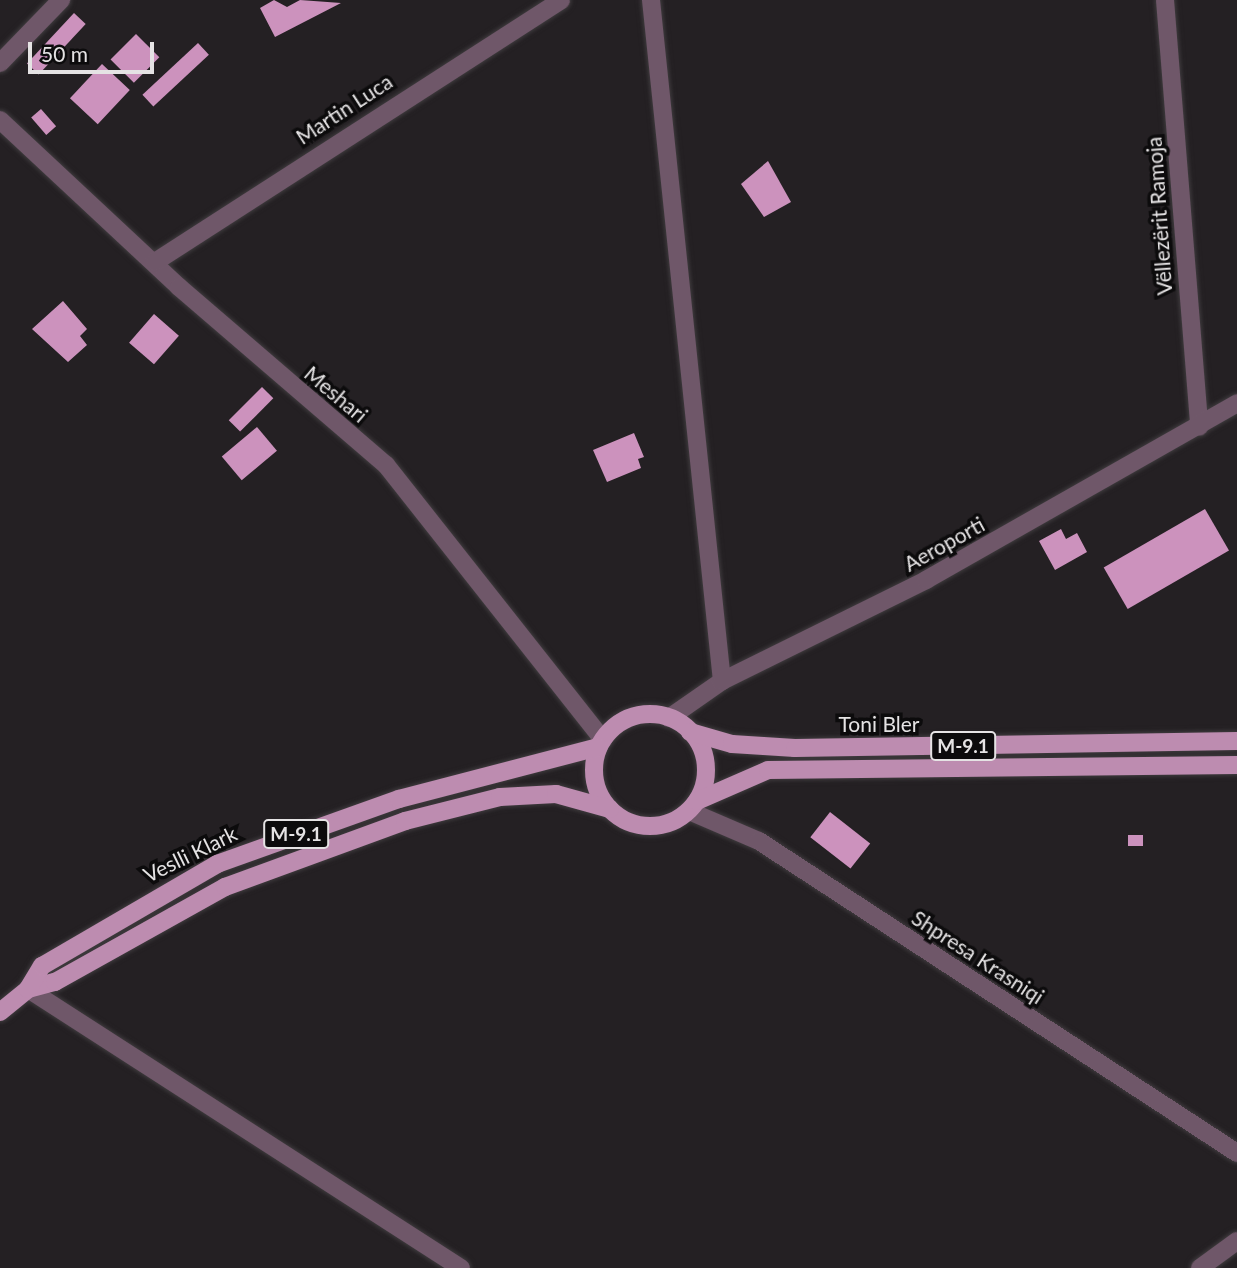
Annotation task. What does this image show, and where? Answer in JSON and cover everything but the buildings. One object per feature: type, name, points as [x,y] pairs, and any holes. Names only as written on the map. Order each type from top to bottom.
[{"type":"main road","name":"M-9.1","points":[[601,743],[632,717],[669,718],[690,732]]},
{"type":"main road","points":[[690,732],[705,765],[693,806]]},
{"type":"main road","name":"Toni Bler","points":[[690,732],[732,744],[795,748],[1237,741]]},
{"type":"main road","points":[[601,743],[594,775],[610,809]]},
{"type":"main road","name":"Veslli Klark","points":[[0,1012],[28,989],[42,966],[217,864],[399,799],[601,743]]},
{"type":"main road","name":"Toni Bler","points":[[693,806],[768,770],[1237,765]]},
{"type":"main road","name":"Veslli Klark","points":[[28,989],[55,982],[225,887],[405,821],[500,797],[556,794],[610,809]]},
{"type":"main road","name":"M-9.1","points":[[610,809],[630,823],[655,826],[693,806]]},
{"type":"street","points":[[0,62],[61,0]]},
{"type":"street","name":"Martin Luca","points":[[155,262],[561,0]]},
{"type":"street","points":[[651,0],[722,681]]},
{"type":"street","name":"Vëllezërit Ramoja","points":[[1165,0],[1199,428]]},
{"type":"street","name":"Meshari","points":[[0,120],[155,262],[386,465],[601,743]]},
{"type":"street","name":"Aeroporti","points":[[669,718],[722,681],[926,580],[1199,428],[1237,403]]},
{"type":"street","name":"Shpresa Krasniqi","points":[[693,806],[759,841],[1237,1153]]},
{"type":"street","points":[[28,989],[461,1268]]},
{"type":"street","points":[[1200,1268],[1237,1241]]}]
